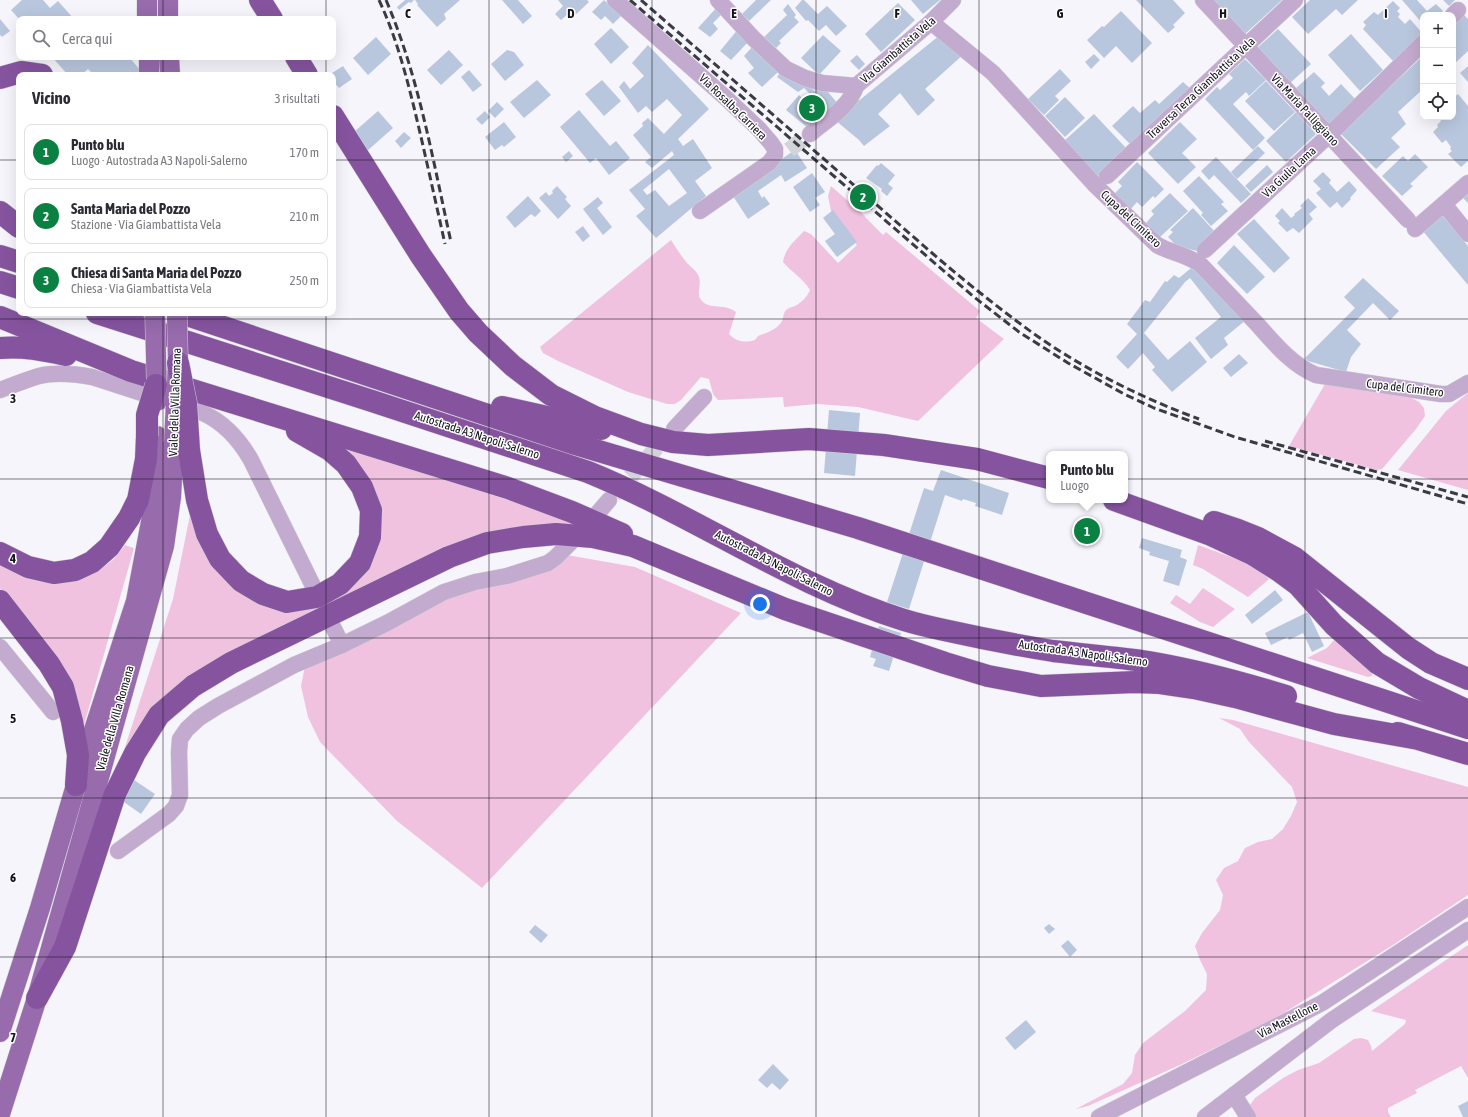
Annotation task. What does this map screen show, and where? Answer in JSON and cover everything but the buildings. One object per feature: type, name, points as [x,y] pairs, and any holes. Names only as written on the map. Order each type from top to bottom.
[{"type":"highway","points":[[260,0],[270,16]]},
{"type":"highway","points":[[298,60],[305,72]]},
{"type":"highway","points":[[0,78],[16,73]]},
{"type":"highway","points":[[336,121],[421,256],[459,311],[478,333],[513,366],[551,395],[595,417],[641,434],[674,435]]},
{"type":"highway","points":[[0,212],[16,225]]},
{"type":"highway","points":[[0,256],[16,261]]},
{"type":"highway","points":[[0,282],[16,287]]},
{"type":"highway","name":"Autostrada A3 Napoli-Salerno","points":[[106,316],[588,472],[615,483],[653,502],[791,574],[851,601],[905,620],[980,638],[1053,651],[1147,662],[1192,670],[1298,699],[1413,738],[1468,754]]},
{"type":"highway","name":"Autostrada A3 Napoli-Salerno","points":[[191,316],[583,447],[858,528],[1468,728]]},
{"type":"highway","points":[[0,317],[131,371]]},
{"type":"highway","points":[[0,348],[19,347],[40,349],[131,371],[261,410],[508,488],[615,530],[717,580]]},
{"type":"highway","points":[[0,553],[28,567],[54,573],[75,570],[92,562],[110,547],[129,518],[138,500],[146,459],[167,441],[186,403],[178,363]]},
{"type":"highway","points":[[360,372],[562,421],[674,435],[708,445],[809,439],[884,445],[977,459],[1046,477]]},
{"type":"highway","points":[[156,385],[147,415],[167,441],[197,500],[207,534],[220,559],[241,581],[262,594],[287,602],[317,597],[340,584],[360,562],[370,537],[371,510],[362,487],[346,464],[330,450],[261,410]]},
{"type":"highway","points":[[1128,499],[1173,510],[1238,530],[1276,546],[1287,564],[1305,578],[1431,663],[1468,679]]},
{"type":"highway","points":[[1122,503],[1235,545],[1252,554],[1287,564]]},
{"type":"highway","points":[[37,998],[64,947],[116,794],[135,752],[160,715],[193,686],[231,663],[449,558],[487,543],[523,537],[556,534],[594,537],[633,546],[792,611],[988,676],[1041,686],[1135,682],[1160,683],[1194,688],[1234,697],[1334,724],[1413,738]]},
{"type":"highway","points":[[1305,578],[1334,625],[1377,663],[1419,688],[1468,711]]},
{"type":"highway","points":[[0,601],[49,664],[63,687],[72,721],[78,755],[76,784]]},
{"type":"main road","points":[[147,0],[147,16]]},
{"type":"main road","points":[[168,0],[168,16]]},
{"type":"main road","points":[[149,60],[149,72]]},
{"type":"main road","points":[[169,60],[170,72]]},
{"type":"main road","name":"Viale della Villa Romana","points":[[154,316],[156,385]]},
{"type":"main road","name":"Viale della Villa Romana","points":[[177,316],[178,363]]},
{"type":"main road","name":"Viale della Villa Romana","points":[[0,1032],[40,908],[76,784],[136,601],[154,511],[156,488],[167,441]]},
{"type":"main road","name":"Viale della Villa Romana","points":[[0,1114],[37,998],[164,546],[171,497],[167,441]]},
{"type":"street","name":"Via Rosalba Carriera","points":[[615,0],[726,98],[759,129],[774,149],[782,152],[770,163],[700,211]]},
{"type":"street","points":[[718,0],[753,38],[786,69],[805,78],[822,83],[856,86]]},
{"type":"street","name":"Via Giambattista Vela","points":[[810,134],[851,99],[856,86],[931,22],[953,0]]},
{"type":"street","name":"Via Maria Palliggiano","points":[[1203,0],[1245,47],[1412,225],[1444,204]]},
{"type":"street","name":"Traversa Terza Giambattista Vela","points":[[1107,176],[1295,0]]},
{"type":"street","name":"Cupa del Cimitero","points":[[931,22],[993,73],[1096,186],[1157,245],[1201,264],[1277,345],[1295,363],[1306,371],[1316,375],[1441,394],[1449,394],[1468,384]]},
{"type":"street","name":"Via Giulia Lama","points":[[1205,250],[1329,135],[1420,47]]},
{"type":"street","points":[[1468,183],[1444,204],[1468,234]]},
{"type":"street","points":[[0,390],[40,376],[77,374],[92,377],[212,417],[222,424],[242,444],[252,460],[315,590]]},
{"type":"street","points":[[674,435],[704,397]]},
{"type":"street","points":[[597,514],[609,500]]},
{"type":"street","points":[[118,851],[169,814],[176,806],[180,795],[180,739],[187,729],[199,718],[218,706],[294,665],[342,645],[387,623],[444,592],[475,582],[507,576],[548,563],[571,542]]},
{"type":"street","points":[[332,625],[342,645]]},
{"type":"street","points":[[0,647],[53,712]]},
{"type":"street","name":"Via Mastellone","points":[[1099,1117],[1322,1003],[1468,907]]},
{"type":"street","name":"Via Mastellone","points":[[1205,1117],[1332,1020],[1468,930]]},
{"type":"street","points":[[1322,1003],[1332,1008],[1332,1020]]},
{"type":"street","points":[[1234,1095],[1248,1117]]},
{"type":"shaded area","points":[[831,186],[865,216],[883,235],[886,232],[980,311],[976,318],[1004,339],[918,421],[858,407],[817,404],[784,407],[783,397],[718,400],[713,394],[709,379],[701,377],[681,400],[675,404],[667,404],[628,392],[543,353],[540,347],[671,240],[687,263],[696,271],[700,280],[699,295],[702,301],[705,304],[732,309],[736,312],[729,334],[732,337],[744,342],[751,341],[774,329],[782,321],[786,311],[802,301],[810,290],[804,282],[783,262],[788,249],[804,231],[811,234],[838,263],[857,245],[831,211],[828,196]]},
{"type":"shaded area","points":[[1325,384],[1400,392],[1419,402],[1424,408],[1425,416],[1416,429],[1382,469],[1377,470],[1289,446]]},
{"type":"shaded area","points":[[1468,393],[1468,490],[1398,470],[1446,411]]},
{"type":"shaded area","points":[[339,447],[375,457],[573,521],[575,529],[525,531],[224,661],[129,749],[125,747],[173,599],[192,505],[216,560],[294,609],[374,549]]},
{"type":"shaded area","points":[[125,545],[134,548],[84,725],[49,651],[0,588],[0,560],[96,572],[113,560]]},
{"type":"shaded area","points":[[1198,545],[1242,561],[1257,569],[1269,579],[1248,597],[1203,569],[1193,565]]},
{"type":"shaded area","points":[[567,555],[635,567],[741,613],[482,888],[397,821],[320,742],[308,717],[301,686],[305,666],[451,592]]},
{"type":"shaded area","points":[[1203,588],[1235,609],[1213,627],[1200,622],[1170,603],[1176,595],[1190,604]]},
{"type":"shaded area","points":[[1335,639],[1372,673],[1372,676],[1368,677],[1307,658],[1327,648]]},
{"type":"shaded area","points":[[1219,718],[1233,720],[1468,787],[1468,895],[1393,945],[1274,1019],[1180,1065],[1088,1106],[1076,1109],[1123,1084],[1132,1073],[1135,1055],[1143,1043],[1185,1011],[1206,990],[1207,974],[1195,946],[1202,933],[1220,910],[1223,895],[1216,880],[1224,868],[1238,861],[1245,848],[1258,842],[1272,839],[1283,829],[1297,802],[1292,787],[1249,742],[1240,729]]},
{"type":"shaded area","points":[[1468,945],[1468,1078],[1461,1066],[1415,1090],[1417,1093],[1388,1108],[1388,1112],[1391,1117],[1255,1117],[1250,1105],[1255,1098],[1283,1078],[1298,1070],[1319,1063],[1354,1039],[1361,1038],[1368,1040],[1372,1051],[1405,1024],[1406,1020],[1371,1011]]},
{"type":"tunnel","points":[[789,150],[810,134]]},
{"type":"tunnel","points":[[614,495],[670,433]]},
{"type":"railway","points":[[379,0],[398,50],[408,84],[445,244]]},
{"type":"railway","points":[[386,0],[408,59],[424,120],[451,242]]},
{"type":"railway","points":[[630,0],[974,297],[1019,332],[1068,363],[1124,394],[1154,408],[1235,437],[1468,504]]},
{"type":"railway","points":[[641,0],[932,253],[1010,316],[1042,340],[1107,378],[1130,390],[1199,419]]},
{"type":"railway","points":[[1265,441],[1468,497]]},
{"type":"place","name":"Chiesa di Santa Maria del Pozzo","points":[[812,108]]},
{"type":"place","name":"Santa Maria del Pozzo","points":[[863,197]]},
{"type":"place","name":"Punto blu","points":[[1087,531]]}]
